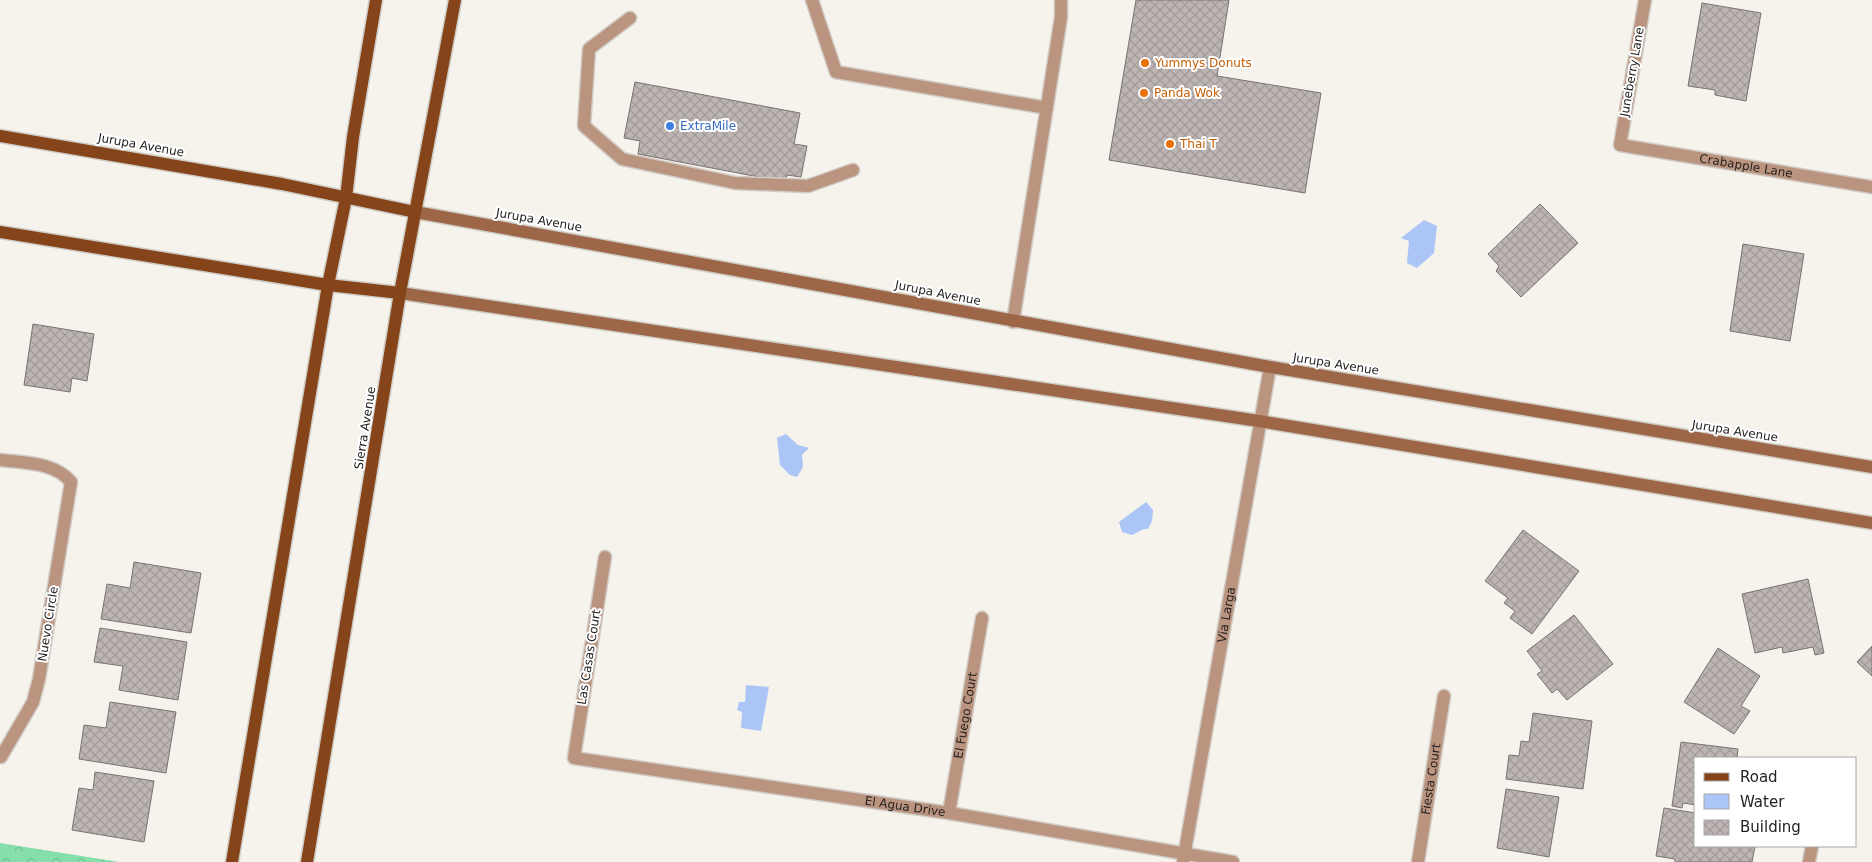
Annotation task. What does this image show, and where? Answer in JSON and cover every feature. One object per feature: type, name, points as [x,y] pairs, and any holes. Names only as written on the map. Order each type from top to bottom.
[{"type":"main road","points":[[232,862],[328,284],[346,198],[353,137],[376,0]]},
{"type":"main road","name":"Sierra Avenue","points":[[308,862],[400,293],[455,0]]},
{"type":"main road","name":"Jurupa Avenue","points":[[0,136],[282,184],[416,212],[1013,322],[1270,367],[1872,467]]},
{"type":"main road","points":[[0,232],[328,284],[400,293],[1260,421],[1872,523]]},
{"type":"street","points":[[812,0],[836,72],[1047,108]]},
{"type":"street","points":[[1013,322],[1061,17],[1061,0]]},
{"type":"street","name":"Juneberry Lane","points":[[1620,145],[1644,0]]},
{"type":"street","points":[[630,18],[589,49],[584,126],[622,159],[735,183],[808,186],[853,170]]},
{"type":"street","name":"Crabapple Lane","points":[[1620,145],[1872,187]]},
{"type":"street","name":"Via Larga","points":[[1184,858],[1270,367]]},
{"type":"street","name":"Nuevo Circle","points":[[0,460],[54,469],[66,476],[71,482],[39,679],[33,702],[1,757]]},
{"type":"street","name":"Las Casas Court","points":[[574,758],[605,557]]},
{"type":"street","name":"El Fuego Court","points":[[949,812],[982,618]]},
{"type":"street","name":"Fiesta Court","points":[[1418,862],[1444,696]]},
{"type":"street","name":"El Agua Drive","points":[[574,758],[949,812],[1184,858],[1233,862]]},
{"type":"street","points":[[1809,862],[1812,847]]},
{"type":"green space","points":[[0,843],[119,862],[0,862]]},
{"type":"water","points":[[1424,220],[1437,226],[1434,253],[1417,268],[1407,263],[1409,241],[1401,238]]},
{"type":"water","points":[[786,434],[798,445],[809,448],[802,455],[803,467],[797,477],[790,475],[780,465],[777,438]]},
{"type":"water","points":[[1146,502],[1153,510],[1152,521],[1148,529],[1132,535],[1122,532],[1119,522]]},
{"type":"water","points":[[746,685],[769,687],[761,731],[741,728],[742,712],[737,710],[739,702],[745,702]]},
{"type":"building","points":[[1136,0],[1229,0],[1217,76],[1321,93],[1305,193],[1109,160]]},
{"type":"building","points":[[1702,3],[1761,13],[1746,101],[1715,95],[1715,90],[1688,86]]},
{"type":"building","points":[[635,82],[800,113],[794,144],[807,146],[801,177],[787,175],[785,182],[638,154],[640,141],[624,138]]},
{"type":"building","points":[[1540,204],[1578,243],[1521,297],[1496,271],[1499,266],[1488,254]]},
{"type":"building","points":[[1743,244],[1804,254],[1790,341],[1730,331]]},
{"type":"building","points":[[33,324],[94,334],[87,381],[72,378],[70,392],[24,385]]},
{"type":"building","points":[[1523,530],[1579,571],[1532,634],[1510,618],[1515,611],[1504,603],[1508,598],[1485,581]]},
{"type":"building","points":[[134,562],[201,573],[191,633],[101,619],[107,584],[130,588]]},
{"type":"building","points":[[1808,579],[1824,653],[1815,655],[1813,647],[1783,653],[1782,647],[1755,653],[1742,594]]},
{"type":"building","points":[[1574,615],[1613,664],[1567,700],[1557,689],[1552,693],[1537,674],[1542,671],[1527,651]]},
{"type":"building","points":[[100,628],[187,642],[178,700],[119,690],[123,666],[94,662]]},
{"type":"building","points":[[1872,646],[1872,676],[1857,662]]},
{"type":"building","points":[[1718,648],[1760,676],[1741,706],[1750,711],[1734,734],[1684,702]]},
{"type":"building","points":[[110,702],[176,712],[166,773],[79,759],[84,725],[106,728]]},
{"type":"building","points":[[1533,713],[1592,721],[1583,789],[1506,779],[1509,755],[1519,756],[1521,741],[1529,742]]},
{"type":"building","points":[[1681,742],[1738,749],[1737,757],[1694,757],[1694,805],[1683,803],[1682,808],[1672,806]]},
{"type":"building","points":[[95,772],[154,781],[144,842],[72,830],[79,788],[93,790]]},
{"type":"building","points":[[1506,789],[1559,797],[1549,857],[1497,848]]},
{"type":"building","points":[[1664,808],[1694,813],[1694,847],[1755,847],[1752,862],[1675,862],[1675,859],[1656,856]]},
{"type":"place","name":"Yummys Donuts","points":[[1145,63]]},
{"type":"place","name":"Panda Wok","points":[[1144,93]]},
{"type":"place","name":"ExtraMile","points":[[670,126]]},
{"type":"place","name":"Thai T","points":[[1170,144]]}]
